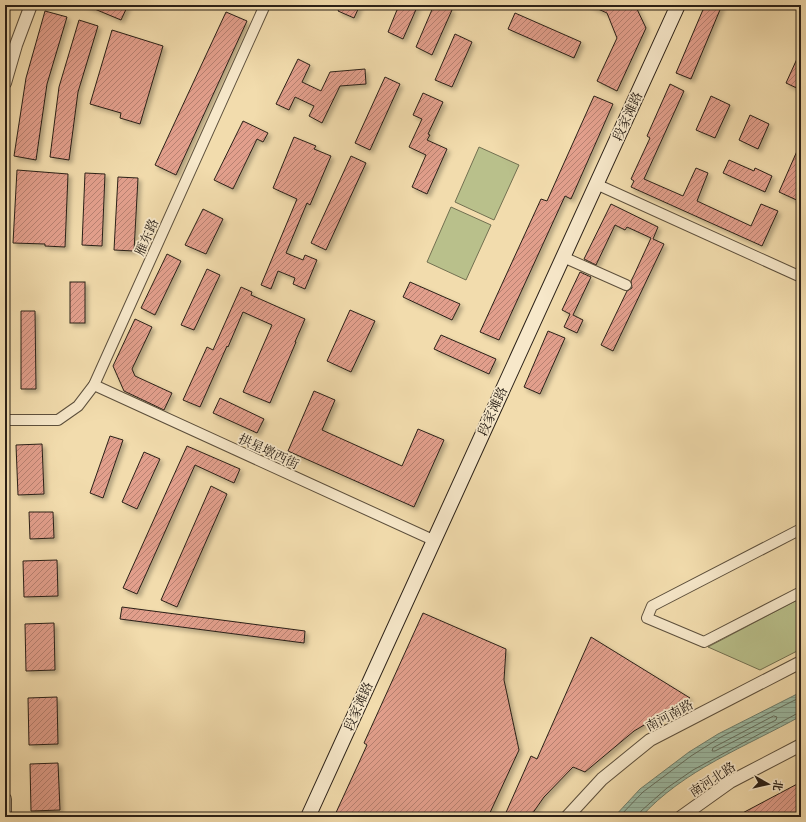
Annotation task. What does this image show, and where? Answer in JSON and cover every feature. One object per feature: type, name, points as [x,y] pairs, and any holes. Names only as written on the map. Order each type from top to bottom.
[{"type":"main road","name":"段家滩路","points":[[308,817],[678,5]]},
{"type":"street","points":[[5,83],[16,45],[31,5]]},
{"type":"street","name":"雁东路","points":[[5,420],[58,420],[78,406],[94,385],[265,5]]},
{"type":"street","points":[[596,184],[801,277]]},
{"type":"street","points":[[562,257],[626,285]]},
{"type":"street","name":"拱星墩西街","points":[[94,385],[433,540]]},
{"type":"street","points":[[801,529],[652,606],[647,618],[704,642],[801,592]]},
{"type":"street","name":"南河南路","points":[[568,817],[602,779],[650,740],[801,662]]},
{"type":"street","name":"南河北路","points":[[682,817],[730,782],[801,745]]},
{"type":"street","points":[[5,799],[5,817]]},
{"type":"green space","points":[[479,147],[519,165],[494,220],[455,202]]},
{"type":"green space","points":[[451,207],[491,225],[466,280],[427,262]]},
{"type":"green space","points":[[801,598],[801,649],[760,670],[708,647]]},
{"type":"water","points":[[801,692],[801,716],[696,772],[658,800],[641,817],[614,817],[640,789],[689,752],[718,734]]},
{"type":"building","points":[[85,5],[128,5],[121,20]]},
{"type":"building","points":[[341,5],[360,5],[354,18],[338,11]]},
{"type":"building","points":[[399,5],[418,5],[403,39],[388,32]]},
{"type":"building","points":[[434,5],[441,5],[452,10],[432,55],[416,47]]},
{"type":"building","points":[[589,5],[635,5],[646,28],[617,91],[597,81],[617,38],[607,13]]},
{"type":"building","points":[[705,5],[722,5],[691,79],[676,73]]},
{"type":"building","points":[[45,11],[67,17],[47,84],[36,160],[14,156],[26,78]]},
{"type":"building","points":[[226,12],[247,21],[176,175],[155,165]]},
{"type":"building","points":[[515,13],[581,42],[574,58],[508,29]]},
{"type":"building","points":[[79,20],[98,26],[78,92],[69,160],[50,157],[59,87]]},
{"type":"building","points":[[112,30],[163,46],[140,124],[120,118],[121,113],[90,104]]},
{"type":"building","points":[[455,34],[472,42],[452,87],[435,80]]},
{"type":"building","points":[[801,50],[801,90],[786,83]]},
{"type":"building","points":[[298,59],[310,65],[302,82],[321,91],[330,72],[365,69],[366,84],[340,86],[322,123],[309,116],[314,106],[295,97],[289,110],[276,104]]},
{"type":"building","points":[[385,77],[400,84],[370,150],[355,143]]},
{"type":"building","points":[[670,84],[684,91],[644,179],[683,196],[696,168],[708,173],[697,201],[751,226],[761,204],[778,211],[762,246],[631,187],[634,181],[631,179],[650,138],[647,136]]},
{"type":"building","points":[[423,93],[443,102],[428,134],[430,135],[427,140],[447,149],[427,194],[412,187],[426,155],[409,147],[422,119],[413,115]]},
{"type":"building","points":[[594,96],[613,104],[571,199],[565,196],[499,340],[480,332],[541,199],[547,201]]},
{"type":"building","points":[[711,96],[730,105],[715,138],[696,130]]},
{"type":"building","points":[[750,115],[769,124],[758,149],[739,140]]},
{"type":"building","points":[[243,121],[268,133],[263,142],[257,139],[233,189],[214,180]]},
{"type":"building","points":[[294,137],[316,146],[314,149],[331,156],[310,205],[307,203],[286,253],[303,260],[305,255],[317,260],[305,289],[293,284],[295,278],[278,271],[271,289],[261,285],[297,199],[273,188]]},
{"type":"building","points":[[801,142],[801,202],[779,192]]},
{"type":"building","points":[[351,156],[366,163],[326,250],[311,243]]},
{"type":"building","points":[[729,160],[754,171],[755,168],[772,176],[765,192],[723,173]]},
{"type":"building","points":[[17,170],[68,174],[65,247],[45,246],[45,244],[13,243]]},
{"type":"building","points":[[85,173],[105,174],[102,246],[82,245]]},
{"type":"building","points":[[118,177],[138,178],[134,251],[114,250]]},
{"type":"building","points":[[611,204],[658,227],[653,239],[664,244],[613,351],[601,345],[627,291],[632,288],[631,281],[651,238],[627,227],[625,230],[615,225],[596,265],[584,259]]},
{"type":"building","points":[[203,209],[223,219],[206,254],[185,245]]},
{"type":"building","points":[[167,254],[181,261],[155,315],[141,308]]},
{"type":"building","points":[[207,269],[220,275],[194,330],[181,325]]},
{"type":"building","points":[[580,272],[591,277],[573,315],[583,320],[577,333],[564,327],[570,314],[562,310]]},
{"type":"building","points":[[70,282],[85,282],[85,323],[70,323]]},
{"type":"building","points":[[410,282],[460,304],[452,320],[403,297]]},
{"type":"building","points":[[241,287],[252,292],[251,295],[305,319],[270,403],[243,392],[272,325],[243,312],[200,407],[183,400],[207,347],[213,350]]},
{"type":"building","points":[[350,310],[375,321],[351,372],[327,361]]},
{"type":"building","points":[[21,311],[35,311],[36,389],[21,389]]},
{"type":"building","points":[[135,319],[152,327],[132,369],[135,376],[172,393],[164,410],[124,391],[113,366]]},
{"type":"building","points":[[548,331],[565,338],[540,394],[524,387]]},
{"type":"building","points":[[441,335],[496,359],[489,374],[434,349]]},
{"type":"building","points":[[314,391],[335,400],[322,430],[402,466],[418,429],[444,440],[414,507],[288,451]]},
{"type":"building","points":[[220,398],[264,419],[257,433],[213,413]]},
{"type":"building","points":[[110,436],[123,440],[103,498],[90,493]]},
{"type":"building","points":[[42,444],[44,494],[18,495],[16,445]]},
{"type":"building","points":[[187,446],[240,469],[234,483],[195,465],[137,594],[123,588]]},
{"type":"building","points":[[144,452],[160,459],[137,509],[122,502]]},
{"type":"building","points":[[211,486],[227,494],[177,607],[161,600]]},
{"type":"building","points":[[29,512],[53,512],[54,538],[30,539]]},
{"type":"building","points":[[57,560],[58,596],[24,597],[23,561]]},
{"type":"building","points":[[122,607],[305,631],[304,643],[120,619]]},
{"type":"building","points":[[423,613],[506,649],[504,680],[519,750],[488,817],[334,817],[367,745],[364,743]]},
{"type":"building","points":[[54,623],[55,670],[26,671],[25,624]]},
{"type":"building","points":[[591,637],[690,698],[634,731],[585,772],[573,767],[544,797],[530,817],[504,817],[531,756],[537,759]]},
{"type":"building","points":[[57,697],[58,744],[29,745],[28,698]]},
{"type":"building","points":[[58,763],[60,810],[31,811],[30,764]]},
{"type":"building","points":[[801,782],[801,817],[735,817]]}]
